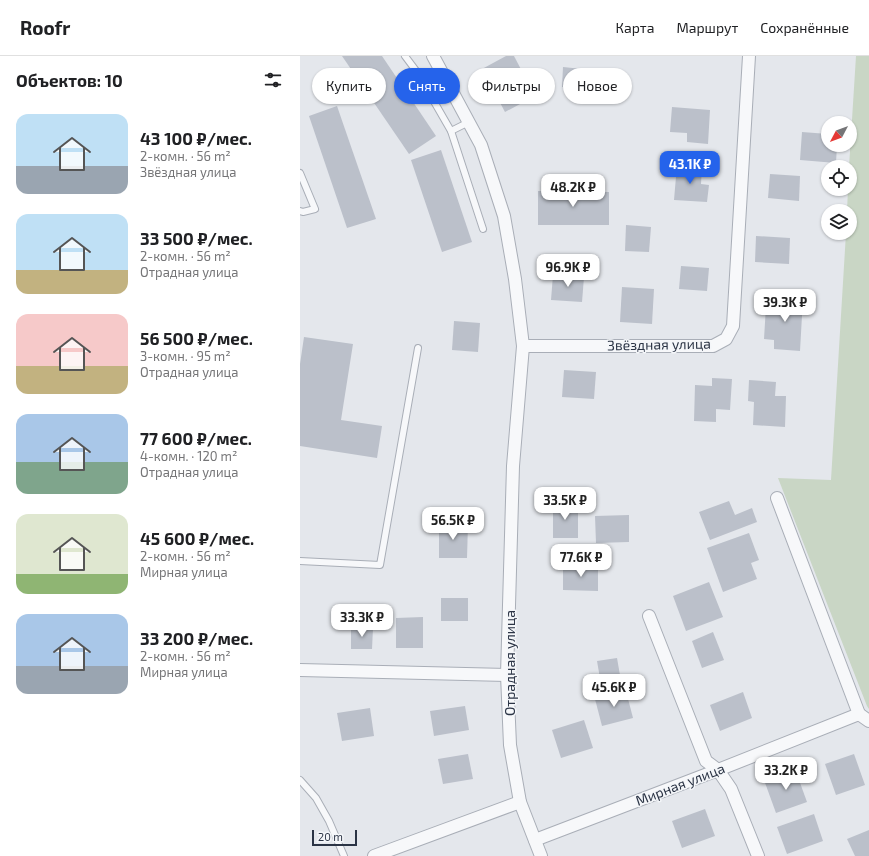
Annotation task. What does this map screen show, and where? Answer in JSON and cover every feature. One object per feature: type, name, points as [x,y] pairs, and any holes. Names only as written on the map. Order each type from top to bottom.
[{"type":"street","name":"Отрадная улица","points":[[434,56],[481,145],[504,216],[515,279],[523,346],[513,466],[506,675],[510,746],[520,802],[541,856]]},
{"type":"street","name":"Звёздная улица","points":[[523,346],[713,346],[726,339],[733,326],[749,56]]},
{"type":"street","points":[[777,498],[864,717]]},
{"type":"street","points":[[649,616],[706,762],[718,770],[731,788],[758,856]]},
{"type":"street","points":[[300,670],[506,675]]},
{"type":"street","name":"Мирная улица","points":[[535,840],[718,770],[864,717]]},
{"type":"street","points":[[374,856],[520,802]]},
{"type":"lane","points":[[405,56],[417,72],[451,131],[483,229]]},
{"type":"lane","points":[[451,131],[469,122]]},
{"type":"lane","points":[[300,173],[315,209],[303,212],[300,211]]},
{"type":"lane","points":[[300,561],[380,565],[418,348]]},
{"type":"lane","points":[[300,780],[316,798],[329,821],[344,856]]},
{"type":"green space","points":[[856,56],[869,56],[869,709],[778,478],[831,480],[846,240],[857,240],[857,204],[847,204],[848,196],[857,196],[857,160],[849,160],[850,152],[857,152],[857,116],[852,116]]},
{"type":"building","points":[[342,56],[382,56],[394,74],[394,104],[414,104],[436,136],[409,154],[375,104],[386,104],[386,68],[350,68]]},
{"type":"building","points":[[506,56],[514,56],[520,68],[484,68]]},
{"type":"building","points":[[563,67],[573,68],[563,68],[562,87]]},
{"type":"building","points":[[501,104],[520,104],[505,112]]},
{"type":"building","points":[[337,106],[376,219],[347,228],[309,116]]},
{"type":"building","points":[[672,107],[710,110],[708,144],[687,142],[687,133],[670,132]]},
{"type":"building","points":[[802,132],[821,133],[821,152],[837,152],[836,160],[821,160],[821,162],[800,160]]},
{"type":"building","points":[[441,150],[472,242],[442,252],[411,160]]},
{"type":"building","points":[[677,165],[702,167],[701,184],[709,185],[707,202],[674,200]]},
{"type":"building","points":[[770,174],[800,176],[799,201],[768,198]]},
{"type":"building","points":[[538,191],[609,192],[609,225],[538,225]]},
{"type":"building","points":[[626,225],[651,227],[649,252],[625,251]]},
{"type":"building","points":[[756,236],[790,238],[789,264],[755,262]]},
{"type":"building","points":[[681,266],[709,268],[707,291],[679,289]]},
{"type":"building","points":[[553,275],[584,277],[582,302],[551,300]]},
{"type":"building","points":[[622,287],[654,289],[652,324],[620,322]]},
{"type":"building","points":[[776,296],[803,298],[800,351],[774,349],[774,340],[764,339],[766,306],[776,306]]},
{"type":"building","points":[[454,321],[480,323],[478,352],[452,350]]},
{"type":"building","points":[[304,337],[353,344],[341,420],[382,426],[377,458],[300,446],[300,364]]},
{"type":"building","points":[[564,370],[596,372],[594,399],[562,397]]},
{"type":"building","points":[[712,378],[732,379],[730,410],[716,409],[716,422],[694,421],[695,385],[712,386]]},
{"type":"building","points":[[749,380],[776,382],[775,396],[786,396],[785,427],[753,425],[754,402],[748,401]]},
{"type":"building","points":[[729,501],[735,515],[752,508],[757,522],[710,540],[699,512]]},
{"type":"building","points":[[553,504],[578,505],[578,538],[553,538]]},
{"type":"building","points":[[629,515],[629,542],[596,543],[595,516]]},
{"type":"building","points":[[439,524],[468,524],[467,558],[439,558]]},
{"type":"building","points":[[749,533],[759,560],[751,563],[757,579],[723,592],[707,548]]},
{"type":"building","points":[[563,566],[598,566],[598,591],[563,590]]},
{"type":"building","points":[[709,582],[723,617],[686,631],[673,596]]},
{"type":"building","points":[[441,598],[468,598],[468,621],[441,621]]},
{"type":"building","points":[[423,617],[423,648],[396,648],[396,618]]},
{"type":"building","points":[[351,628],[373,628],[372,649],[351,649]]},
{"type":"building","points":[[713,632],[724,660],[702,668],[692,641]]},
{"type":"building","points":[[617,658],[621,681],[601,684],[597,661]]},
{"type":"building","points":[[626,691],[633,718],[602,726],[595,699]]},
{"type":"building","points":[[743,692],[752,718],[720,731],[710,705]]},
{"type":"building","points":[[465,706],[469,730],[434,736],[430,711]]},
{"type":"building","points":[[370,708],[374,736],[342,741],[337,713]]},
{"type":"building","points":[[584,720],[593,748],[561,758],[552,730]]},
{"type":"building","points":[[468,754],[473,779],[443,784],[438,759]]},
{"type":"building","points":[[854,754],[865,785],[836,795],[825,764]]},
{"type":"building","points":[[795,769],[807,802],[776,813],[764,780]]},
{"type":"building","points":[[705,809],[715,836],[682,848],[672,821]]},
{"type":"building","points":[[814,814],[823,841],[787,854],[777,827]]},
{"type":"building","points":[[869,830],[869,856],[855,856],[847,839]]}]
